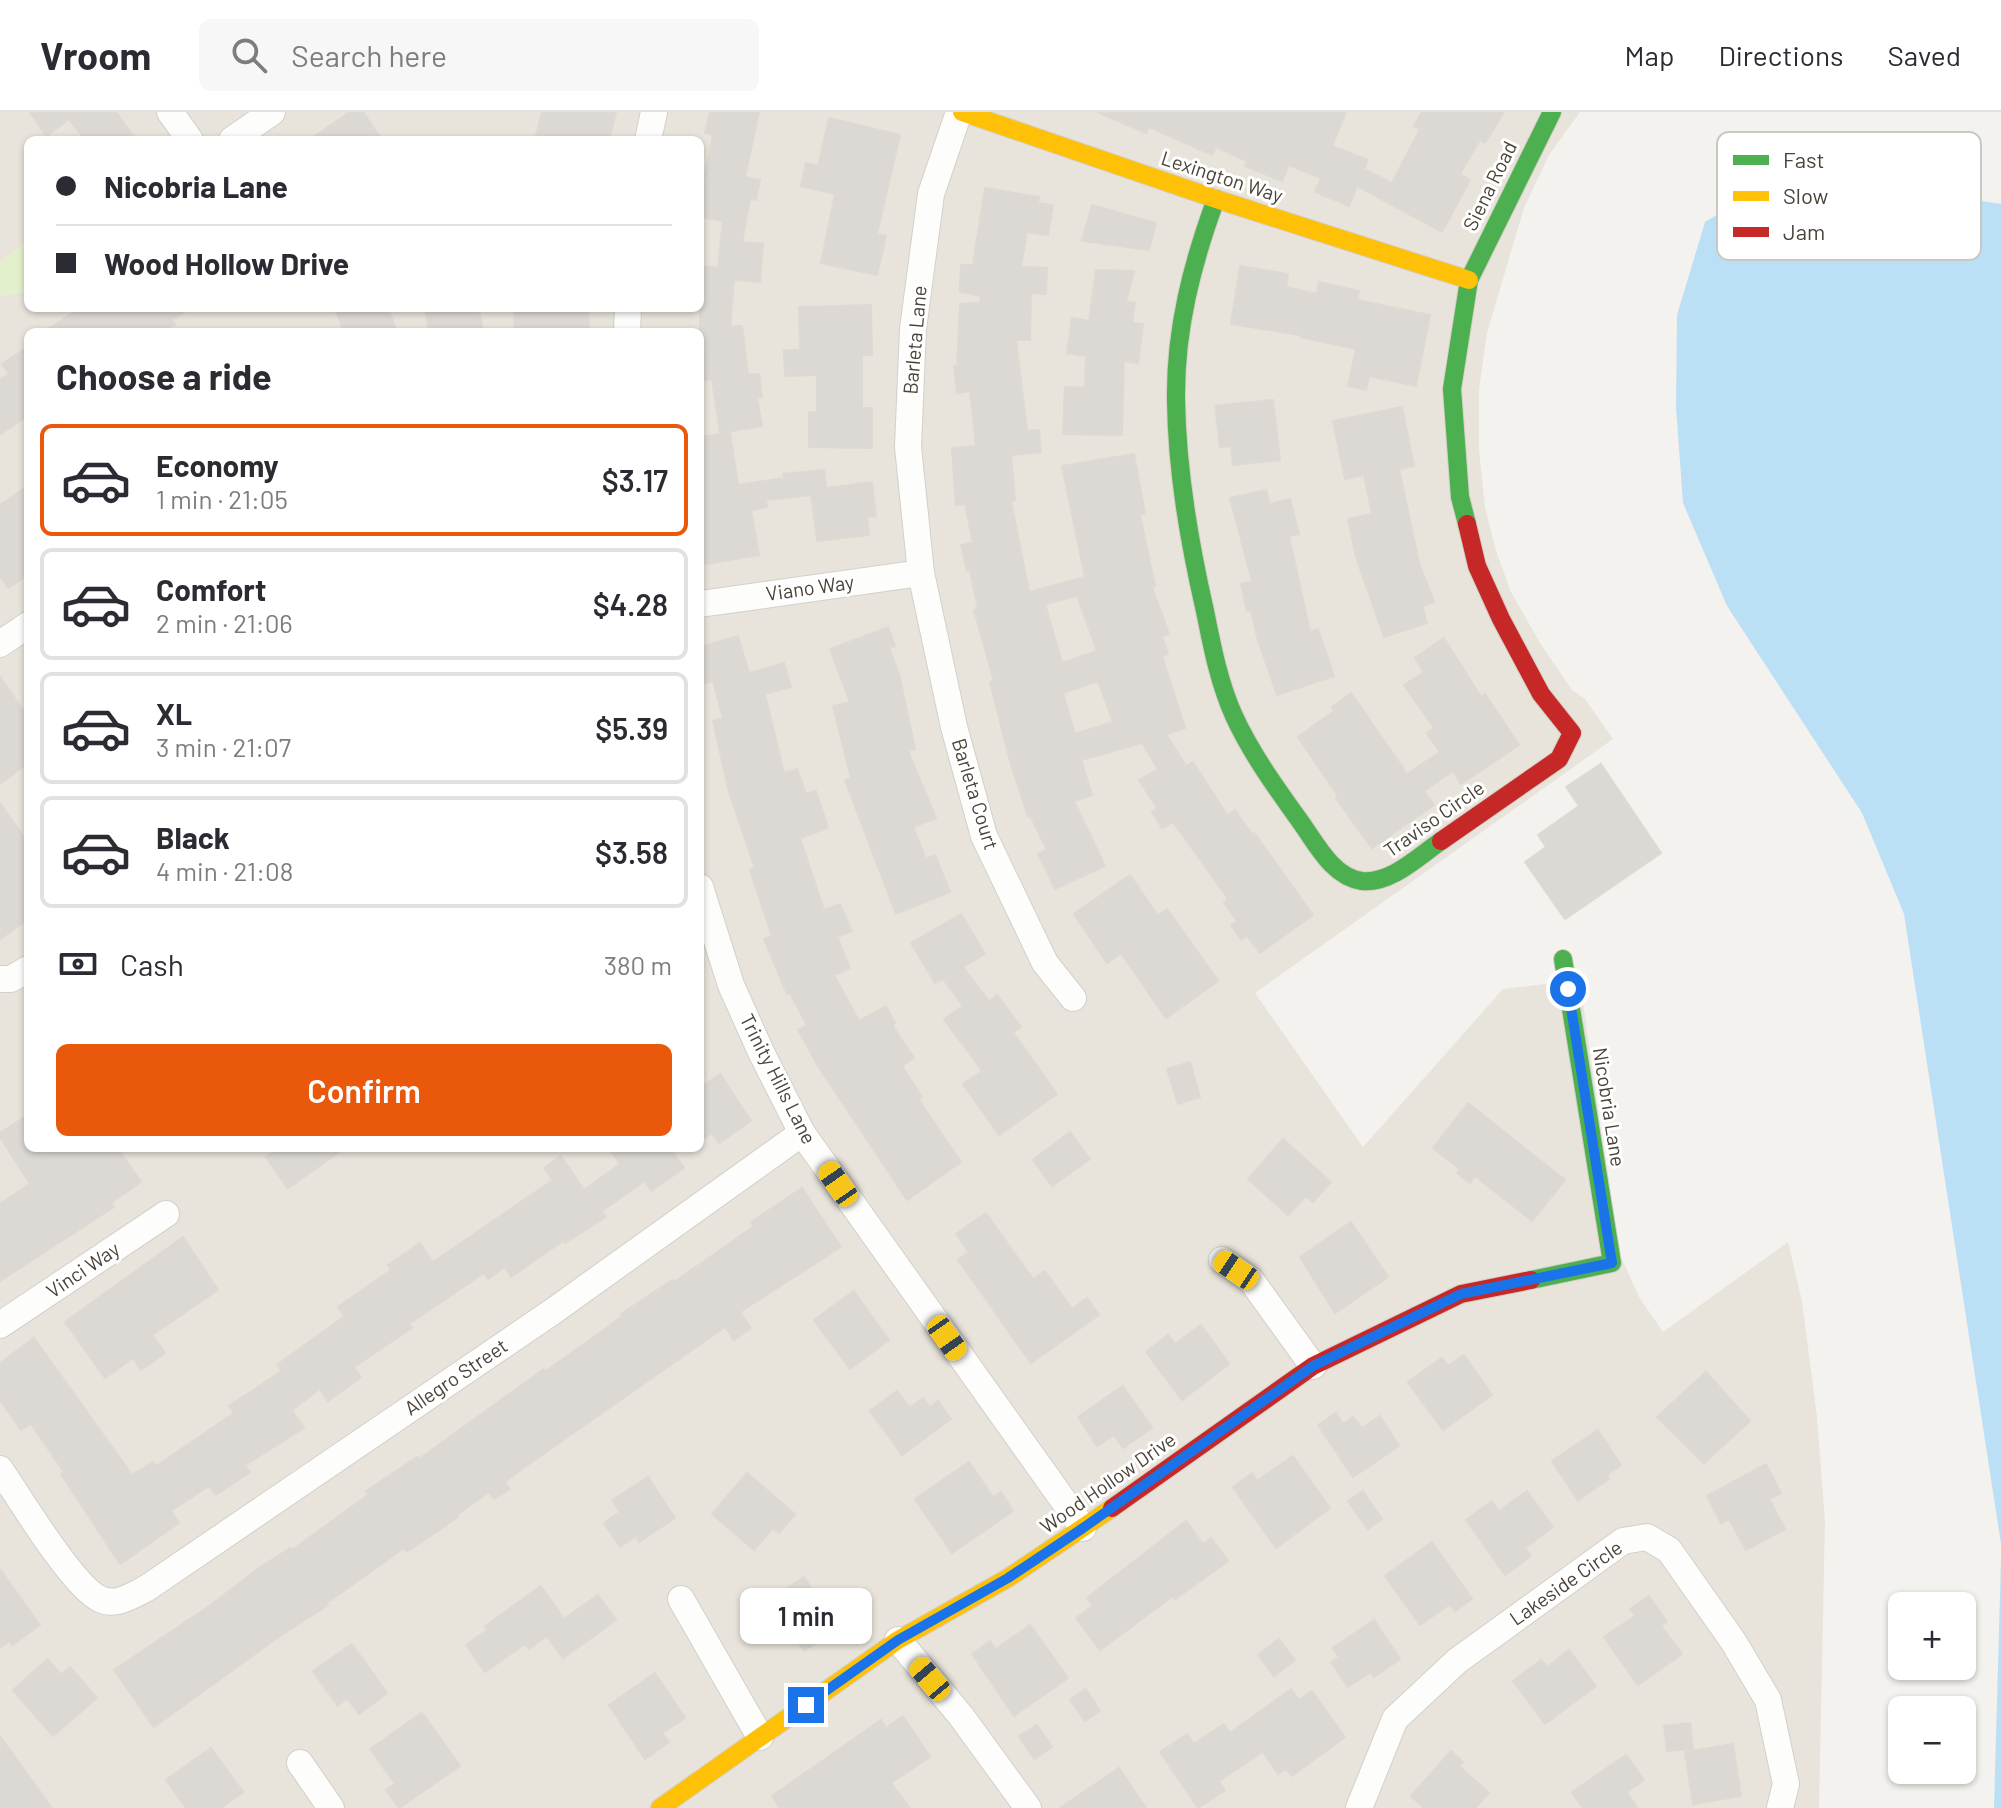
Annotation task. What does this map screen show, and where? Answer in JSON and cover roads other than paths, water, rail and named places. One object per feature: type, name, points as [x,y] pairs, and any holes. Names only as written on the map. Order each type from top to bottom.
[{"type":"street","points":[[170,112],[187,136]]},
{"type":"street","points":[[238,136],[272,112]]},
{"type":"street","points":[[649,136],[654,112]]},
{"type":"street","name":"Lexington Way","points":[[960,112],[1469,280]]},
{"type":"street","name":"Barleta Lane","points":[[921,573],[908,447],[913,329],[931,194],[960,112]]},
{"type":"street","name":"Siena Road","points":[[1469,280],[1552,112]]},
{"type":"street","name":"Traviso Circle","points":[[1216,199],[1197,241],[1186,287],[1175,372],[1177,456],[1193,560],[1219,677],[1234,716],[1277,790],[1332,866],[1351,879],[1376,883],[1395,873],[1559,759],[1572,733],[1541,694],[1501,619],[1477,566],[1460,497],[1452,389],[1469,280]]},
{"type":"street","name":"Viano Way","points":[[704,603],[921,573]]},
{"type":"street","name":"Barleta Court","points":[[921,573],[954,727],[984,836],[1045,963],[1073,998]]},
{"type":"street","points":[[0,644],[24,628]]},
{"type":"street","name":"Trinity Hills Lane","points":[[704,906],[731,985],[802,1133],[1083,1528]]},
{"type":"street","name":"Nicobria Lane","points":[[1563,959],[1612,1263]]},
{"type":"street","points":[[0,979],[11,979],[24,971]]},
{"type":"street","name":"Allegro Street","points":[[0,1469],[79,1583],[100,1600],[124,1600],[147,1588],[552,1312],[802,1133]]},
{"type":"street","name":"Vinci Way","points":[[0,1325],[166,1214]]},
{"type":"street","points":[[1222,1260],[1251,1280],[1313,1366]]},
{"type":"street","name":"Wood Hollow Drive","points":[[660,1808],[898,1640],[1008,1578],[1313,1366],[1461,1294],[1612,1263]]},
{"type":"street","name":"Lakeside Circle","points":[[1359,1808],[1395,1719],[1457,1661],[1623,1541],[1647,1537],[1669,1550],[1733,1641],[1768,1700],[1786,1784],[1780,1808]]},
{"type":"street","points":[[681,1599],[760,1737]]},
{"type":"street","points":[[898,1640],[961,1716],[1028,1808]]},
{"type":"street","points":[[300,1763],[331,1808]]},
{"type":"water","points":[[1981,201],[2001,204],[2001,1544],[1904,914],[1862,813],[1727,606],[1683,503],[1676,407],[1677,315],[1705,222],[1717,215],[1717,260],[1981,260]]},
{"type":"water","points":[[2001,1559],[2001,1808],[1994,1808]]}]
